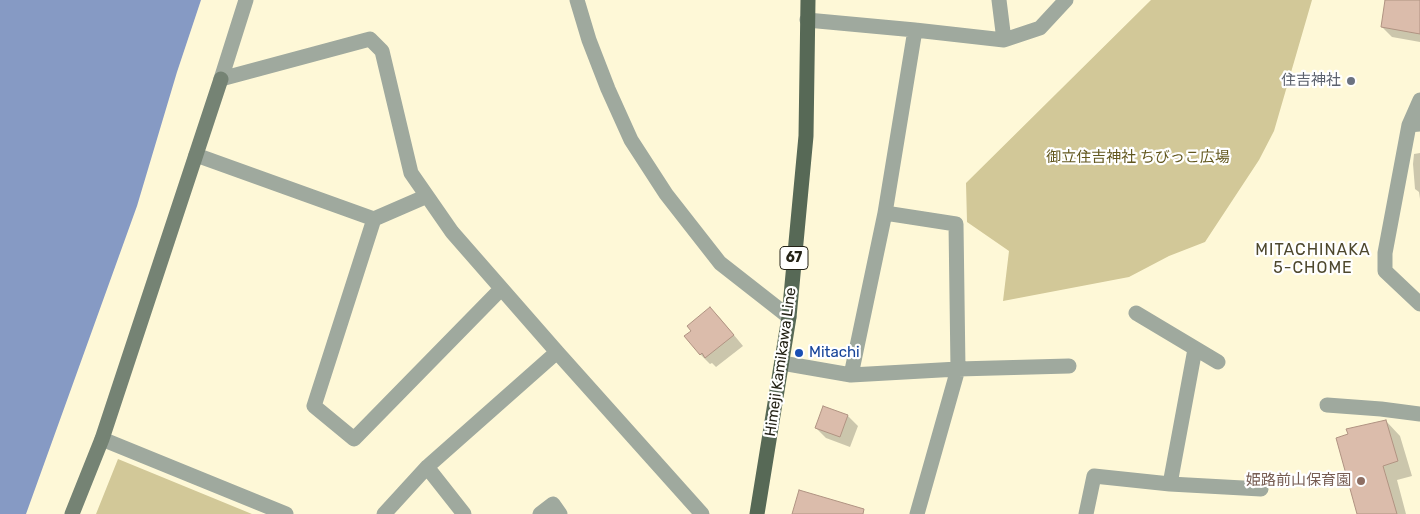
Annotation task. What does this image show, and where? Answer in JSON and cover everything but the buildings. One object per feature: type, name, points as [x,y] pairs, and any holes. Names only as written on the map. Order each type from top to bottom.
[{"type":"main road","name":"Himeji Kamikawa Line","points":[[757,514],[789,317],[806,136],[808,0]]},
{"type":"street","points":[[72,514],[102,439],[246,0]]},
{"type":"street","points":[[577,0],[589,40],[631,140],[666,194],[720,263],[789,317]]},
{"type":"street","points":[[999,0],[1004,40]]},
{"type":"street","points":[[807,20],[1004,40],[1040,28],[1066,0]]},
{"type":"street","points":[[851,374],[885,213],[915,30]]},
{"type":"street","points":[[221,79],[370,40],[382,51],[411,173],[426,196],[452,232],[501,289],[702,514]]},
{"type":"street","points":[[1420,100],[1385,254],[1385,271],[1420,304]]},
{"type":"street","points":[[196,155],[374,219],[426,196]]},
{"type":"street","points":[[885,213],[956,224],[958,369],[916,514]]},
{"type":"street","points":[[374,219],[314,406],[354,439],[501,289]]},
{"type":"street","points":[[1136,313],[1218,362]]},
{"type":"street","points":[[1170,484],[1195,348]]},
{"type":"street","points":[[384,514],[427,467],[557,352]]},
{"type":"street","points":[[782,363],[851,374],[1069,366]]},
{"type":"street","points":[[1327,405],[1420,414]]},
{"type":"street","points":[[102,439],[286,514]]},
{"type":"street","points":[[427,467],[464,514]]},
{"type":"street","points":[[1086,514],[1094,476],[1170,484],[1261,489]]},
{"type":"street","points":[[540,514],[553,504],[560,514]]},
{"type":"green space","name":"御立住吉神社 ちびっこ広場","points":[[1151,0],[1312,0],[1274,131],[1259,160],[1205,242],[1169,256],[1129,277],[1003,301],[1009,251],[967,222],[966,183]]},
{"type":"green space","points":[[118,459],[252,514],[96,514]]},
{"type":"water","points":[[0,0],[201,0],[177,72],[137,206],[26,514],[0,514]]},
{"type":"place","name":"住吉神社","points":[[1351,81]]},
{"type":"place","name":"Mitachi","points":[[799,353]]},
{"type":"place","name":"姫路前山保育園","points":[[1361,481]]},
{"type":"district","name":"MITACHINAKA 5-CHOME","points":[[1313,259]]}]
